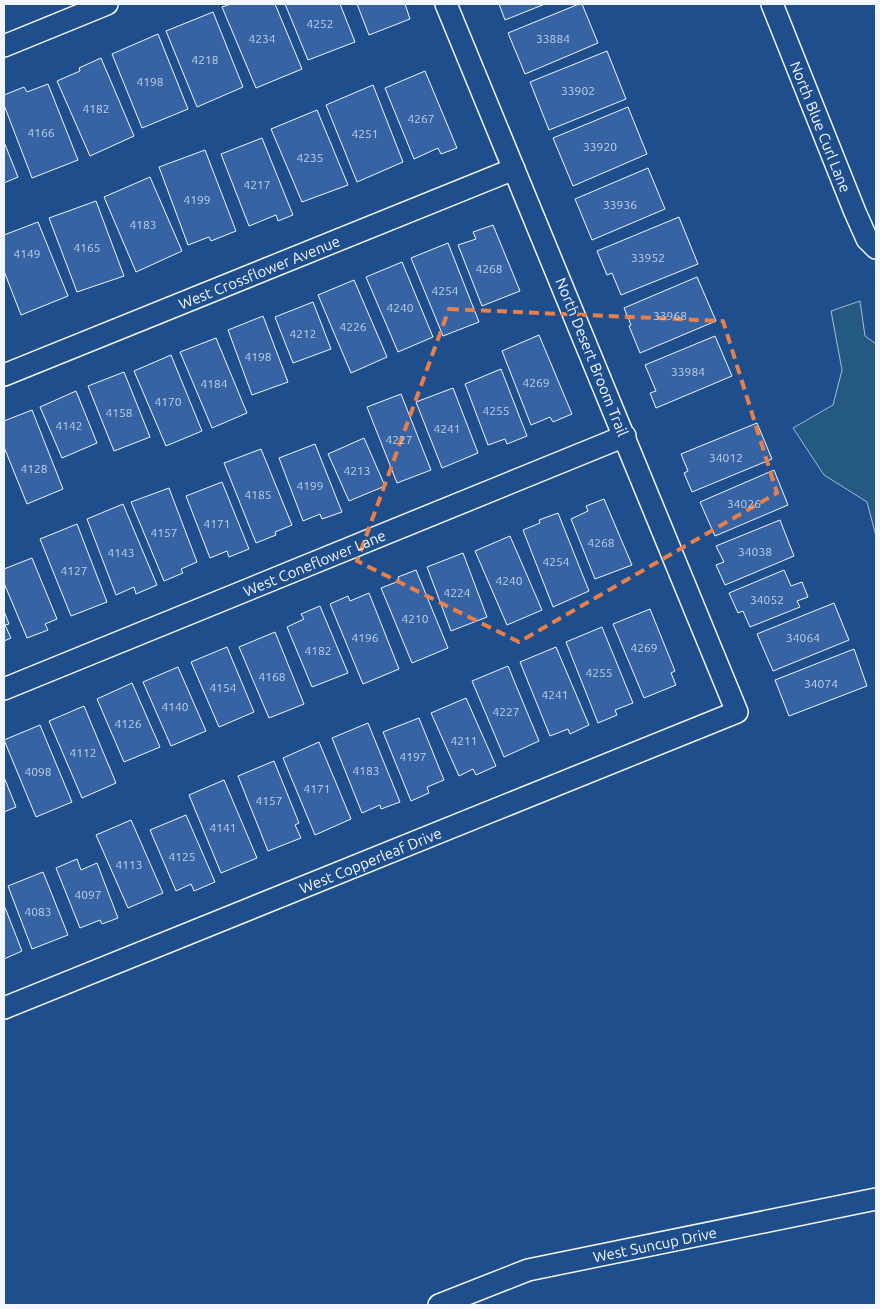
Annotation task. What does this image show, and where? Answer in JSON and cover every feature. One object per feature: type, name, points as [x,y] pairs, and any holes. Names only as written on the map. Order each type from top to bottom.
[{"type":"street","points":[[4,46],[107,4]]},
{"type":"street","name":"North Desert Broom Trail","points":[[446,4],[737,712]]},
{"type":"street","name":"North Blue Curl Lane","points":[[772,4],[855,212],[867,239],[876,248]]},
{"type":"street","name":"West Crossflower Avenue","points":[[4,375],[514,169]]},
{"type":"street","name":"West Coneflower Lane","points":[[4,689],[624,436]]},
{"type":"street","name":"West Copperleaf Drive","points":[[4,1008],[737,712]]},
{"type":"street","name":"West Suncup Drive","points":[[439,1305],[528,1270],[876,1199]]},
{"type":"highlighted area","points":[[449,309],[723,321],[777,493],[519,642],[357,561]]},
{"type":"shaded area","points":[[860,301],[865,336],[876,344],[876,536],[867,502],[824,475],[793,428],[833,405],[842,370],[831,311]]},
{"type":"building","points":[[231,4],[275,4],[302,69],[256,88],[222,7]]},
{"type":"building","points":[[285,4],[340,4],[355,42],[308,60]]},
{"type":"building","points":[[357,4],[405,4],[410,19],[369,35]]},
{"type":"building","points":[[499,4],[545,4],[505,20]]},
{"type":"building","points":[[582,4],[598,43],[525,74],[508,33]]},
{"type":"building","points":[[213,12],[243,87],[197,107],[166,31]]},
{"type":"building","points":[[158,34],[188,109],[142,128],[112,54]]},
{"type":"building","points":[[607,51],[626,99],[549,130],[530,82]]},
{"type":"building","points":[[101,58],[134,136],[90,156],[57,81],[80,71],[79,68]]},
{"type":"building","points":[[425,71],[457,148],[441,154],[438,148],[414,159],[385,88]]},
{"type":"building","points":[[48,84],[78,160],[32,178],[4,105],[4,95],[24,87],[27,92]]},
{"type":"building","points":[[373,85],[403,162],[357,182],[326,105]]},
{"type":"building","points":[[628,107],[647,154],[573,186],[553,138]]},
{"type":"building","points":[[317,110],[348,185],[302,202],[271,129]]},
{"type":"building","points":[[262,138],[293,215],[278,221],[276,215],[249,226],[221,154]]},
{"type":"building","points":[[4,142],[18,177],[4,183]]},
{"type":"building","points":[[205,150],[236,231],[211,241],[209,237],[188,245],[159,167]]},
{"type":"building","points":[[648,168],[665,209],[592,240],[575,199]]},
{"type":"building","points":[[150,177],[182,251],[136,272],[104,197]]},
{"type":"building","points":[[96,201],[124,276],[77,292],[49,218]]},
{"type":"building","points":[[679,217],[698,264],[621,295],[612,273],[607,275],[597,251]]},
{"type":"building","points":[[38,222],[68,296],[21,315],[4,271],[4,235]]},
{"type":"building","points":[[493,225],[520,291],[482,306],[458,245],[476,239],[473,232]]},
{"type":"building","points":[[448,243],[479,322],[443,336],[411,258]]},
{"type":"building","points":[[402,262],[433,337],[398,352],[366,277]]},
{"type":"building","points":[[697,277],[716,321],[640,353],[624,308]]},
{"type":"building","points":[[354,280],[387,357],[351,373],[318,295]]},
{"type":"building","points":[[313,302],[331,349],[293,363],[275,317]]},
{"type":"building","points":[[263,316],[288,382],[252,395],[228,330]]},
{"type":"building","points":[[539,335],[572,414],[553,422],[550,417],[531,425],[502,351]]},
{"type":"building","points":[[715,336],[732,376],[656,408],[650,393],[656,391],[645,365]]},
{"type":"building","points":[[216,338],[247,413],[212,428],[180,352]]},
{"type":"building","points":[[171,355],[202,431],[166,446],[134,371]]},
{"type":"building","points":[[501,369],[527,436],[507,444],[505,439],[488,445],[465,384]]},
{"type":"building","points":[[124,372],[150,437],[114,451],[88,386]]},
{"type":"building","points":[[453,388],[478,453],[442,468],[416,402]]},
{"type":"building","points":[[76,391],[97,443],[62,458],[40,407]]},
{"type":"building","points":[[401,394],[431,470],[397,483],[367,407]]},
{"type":"building","points":[[32,410],[63,489],[27,504],[4,447],[4,421]]},
{"type":"building","points":[[757,423],[772,459],[692,492],[684,473],[688,471],[681,454]]},
{"type":"building","points":[[364,438],[385,486],[349,501],[328,454]]},
{"type":"building","points":[[315,444],[342,512],[322,519],[320,514],[303,521],[279,458]]},
{"type":"building","points":[[261,449],[292,525],[275,532],[276,535],[256,543],[224,463]]},
{"type":"building","points":[[774,470],[788,505],[715,536],[700,502]]},
{"type":"building","points":[[222,482],[249,549],[229,557],[227,551],[210,558],[186,496]]},
{"type":"building","points":[[169,488],[197,562],[181,569],[183,573],[164,581],[131,502]]},
{"type":"building","points":[[604,499],[632,565],[595,579],[571,519],[588,511],[586,506]]},
{"type":"building","points":[[123,504],[157,585],[136,594],[134,587],[116,595],[87,519]]},
{"type":"building","points":[[558,513],[589,591],[553,607],[523,530],[540,523],[539,520]]},
{"type":"building","points":[[780,520],[794,556],[725,585],[716,565],[724,562],[716,546]]},
{"type":"building","points":[[77,524],[107,602],[71,616],[40,539]]},
{"type":"building","points":[[510,536],[542,610],[507,625],[475,551]]},
{"type":"building","points":[[463,553],[487,617],[451,631],[427,567]]},
{"type":"building","points":[[32,558],[57,619],[45,624],[48,630],[27,638],[4,583],[4,569]]},
{"type":"building","points":[[416,570],[448,648],[412,663],[381,588],[399,581],[398,577]]},
{"type":"building","points":[[784,570],[791,586],[802,582],[808,597],[797,601],[800,607],[750,627],[743,611],[738,613],[729,593]]},
{"type":"building","points":[[369,593],[399,669],[363,684],[330,604],[348,596],[350,601]]},
{"type":"building","points":[[834,603],[849,640],[773,671],[757,634]]},
{"type":"building","points":[[320,606],[348,673],[312,687],[287,627],[304,619],[301,614]]},
{"type":"building","points":[[650,609],[675,671],[671,673],[676,685],[644,698],[613,624]]},
{"type":"building","points":[[4,611],[9,624],[5,625],[11,638],[4,641]]},
{"type":"building","points":[[602,627],[633,703],[615,710],[617,715],[598,723],[566,642]]},
{"type":"building","points":[[275,632],[304,704],[269,718],[239,647]]},
{"type":"building","points":[[227,647],[254,712],[219,727],[191,662]]},
{"type":"building","points":[[556,647],[589,725],[570,734],[568,729],[550,736],[520,662]]},
{"type":"building","points":[[854,649],[867,686],[789,716],[775,680]]},
{"type":"building","points":[[508,666],[539,741],[504,757],[472,681]]},
{"type":"building","points":[[178,667],[206,731],[171,746],[143,682]]},
{"type":"building","points":[[132,683],[160,747],[124,762],[97,699]]},
{"type":"building","points":[[466,698],[496,766],[476,775],[473,769],[459,776],[431,713]]},
{"type":"building","points":[[84,706],[116,783],[82,798],[49,721]]},
{"type":"building","points":[[419,718],[444,780],[427,787],[429,793],[411,801],[383,732]]},
{"type":"building","points":[[368,723],[400,802],[381,809],[380,805],[362,813],[332,738]]},
{"type":"building","points":[[40,725],[72,802],[36,817],[4,740]]},
{"type":"building","points":[[319,742],[351,819],[315,835],[283,758]]},
{"type":"building","points":[[274,761],[299,823],[295,825],[301,838],[268,851],[238,776]]},
{"type":"building","points":[[4,777],[16,807],[4,812]]},
{"type":"building","points":[[224,780],[257,858],[221,873],[189,795]]},
{"type":"building","points":[[186,815],[215,882],[194,891],[191,884],[176,891],[150,830]]},
{"type":"building","points":[[131,820],[163,893],[128,908],[96,835]]},
{"type":"building","points":[[77,859],[81,870],[97,863],[118,918],[102,924],[100,920],[80,928],[56,868]]},
{"type":"building","points":[[43,872],[68,935],[32,949],[8,886]]},
{"type":"building","points":[[4,905],[22,951],[4,959]]}]
